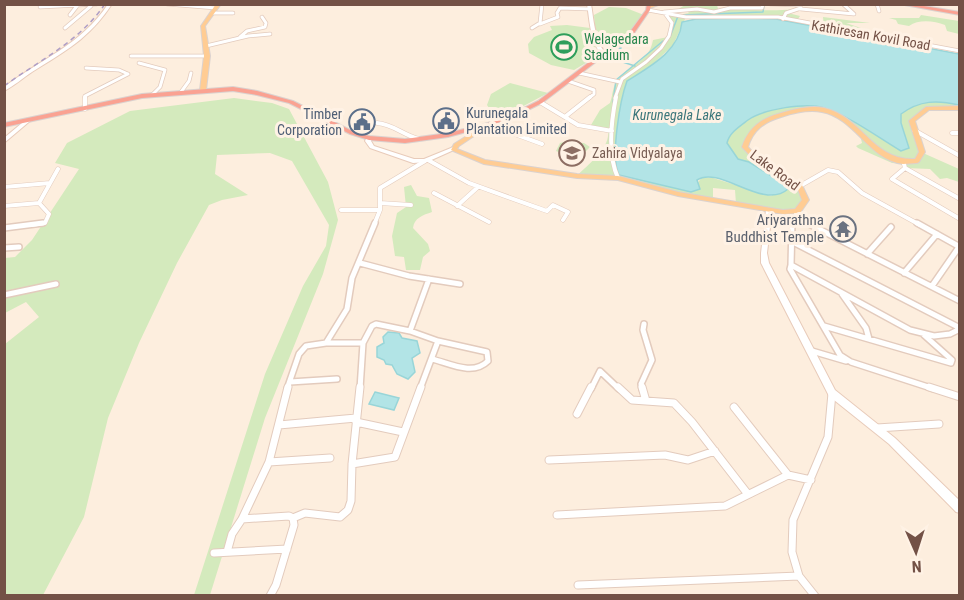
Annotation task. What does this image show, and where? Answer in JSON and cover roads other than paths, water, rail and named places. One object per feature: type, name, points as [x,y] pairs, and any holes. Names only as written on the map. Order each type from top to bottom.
[{"type":"highway","points":[[901,4],[931,7],[960,14]]},
{"type":"highway","points":[[4,125],[152,95],[203,91],[238,92],[274,99],[297,107],[344,133],[369,140],[409,143],[493,126],[541,103],[630,37],[650,7]]},
{"type":"highway","points":[[161,94],[203,91]]},
{"type":"highway","points":[[369,140],[398,141],[475,130],[541,103]]},
{"type":"main road","points":[[650,7],[659,4]]},
{"type":"main road","points":[[203,91],[207,56],[203,27],[216,9]]},
{"type":"main road","points":[[904,166],[917,161],[921,155],[921,146],[912,121],[928,108],[960,108]]},
{"type":"main road","name":"Lake Road","points":[[453,148],[465,156],[484,162],[577,176],[618,178],[678,194],[796,214],[806,200],[800,186],[759,162],[745,147],[748,137],[758,125],[790,112],[822,110],[838,116],[880,152],[904,166]]},
{"type":"main road","points":[[453,148],[475,130]]},
{"type":"street","points":[[39,6],[97,4]]},
{"type":"street","points":[[4,90],[87,32],[110,4]]},
{"type":"street","points":[[167,4],[232,13]]},
{"type":"street","points":[[540,24],[542,4]]},
{"type":"street","points":[[730,4],[749,7]]},
{"type":"street","points":[[650,7],[664,12],[697,9],[714,12],[730,8],[756,9],[762,8],[763,4]]},
{"type":"street","points":[[770,4],[854,14],[843,4]]},
{"type":"street","points":[[877,4],[879,11]]},
{"type":"street","points":[[65,28],[92,5]]},
{"type":"street","points":[[70,15],[77,6]]},
{"type":"street","name":"Kathiresan Kovil Road","points":[[783,19],[786,14],[800,6]]},
{"type":"street","points":[[532,28],[558,17],[557,13],[560,8],[590,7],[592,30],[605,55]]},
{"type":"street","points":[[581,73],[617,81],[657,53],[668,37],[672,23],[664,12]]},
{"type":"street","name":"Kathiresan Kovil Road","points":[[664,12],[686,17],[769,16],[960,51]]},
{"type":"street","points":[[239,38],[247,31],[265,27],[266,23],[262,17]]},
{"type":"street","points":[[206,46],[270,34]]},
{"type":"street","points":[[131,56],[152,54],[192,58],[207,56]]},
{"type":"street","points":[[152,54],[139,63],[165,70],[160,87],[152,95]]},
{"type":"street","points":[[85,109],[84,97],[128,74],[119,70],[86,68]]},
{"type":"street","points":[[181,92],[189,81],[191,73]]},
{"type":"street","points":[[617,81],[612,153],[618,178]]},
{"type":"street","points":[[566,116],[594,94],[594,90],[570,82]]},
{"type":"street","points":[[541,103],[578,125],[612,131]]},
{"type":"street","points":[[4,141],[28,120]]},
{"type":"street","points":[[377,123],[389,124],[404,135],[418,139]]},
{"type":"street","points":[[493,126],[542,144]]},
{"type":"street","points":[[914,130],[960,156]]},
{"type":"street","points":[[952,133],[960,133]]},
{"type":"street","points":[[369,140],[372,147],[413,161],[427,160],[478,187],[506,194],[547,211],[553,205],[568,212],[563,220]]},
{"type":"street","points":[[326,343],[347,309],[352,278],[380,210],[380,190],[386,183],[453,148]]},
{"type":"street","points":[[960,199],[904,166],[892,180],[960,219]]},
{"type":"street","points":[[39,204],[58,170]]},
{"type":"street","points":[[800,186],[828,170],[838,172],[862,193],[959,247],[932,286]]},
{"type":"street","points":[[4,187],[50,183]]},
{"type":"street","points":[[457,206],[478,187]]},
{"type":"street","points":[[434,193],[489,222]]},
{"type":"street","points":[[380,203],[411,205]]},
{"type":"street","points":[[4,206],[39,204],[49,214],[45,223],[4,228]]},
{"type":"street","points":[[340,210],[380,210]]},
{"type":"street","points":[[769,210],[765,263],[832,393],[877,428],[958,504]]},
{"type":"street","points":[[856,364],[840,355],[790,269],[792,220],[796,214],[960,302]]},
{"type":"street","points":[[867,254],[891,227]]},
{"type":"street","points":[[904,273],[937,234]]},
{"type":"street","points":[[791,241],[960,328]]},
{"type":"street","points":[[4,248],[19,246]]},
{"type":"street","points":[[360,263],[460,284]]},
{"type":"street","points":[[791,264],[910,330],[943,336],[960,328]]},
{"type":"street","points":[[410,331],[429,279]]},
{"type":"street","points":[[4,295],[56,284]]},
{"type":"street","points":[[841,292],[866,328],[869,339]]},
{"type":"street","points":[[242,519],[289,516],[293,518],[305,513],[334,518],[345,514],[351,501],[352,464],[363,343],[372,326],[376,324],[410,331],[438,341],[488,352],[488,360],[481,368],[474,370],[432,359]]},
{"type":"street","points":[[644,324],[643,330],[652,360],[641,384],[646,401]]},
{"type":"street","points":[[824,326],[951,363],[952,360],[923,334]]},
{"type":"street","points":[[352,464],[395,457],[438,341]]},
{"type":"street","points":[[227,552],[232,534],[242,519],[269,462],[290,382],[302,350],[306,346],[326,343],[363,343]]},
{"type":"street","points":[[812,351],[960,397]]},
{"type":"street","points":[[577,414],[600,371],[632,400],[674,403],[693,422],[747,494]]},
{"type":"street","points":[[290,382],[337,379]]},
{"type":"street","points":[[815,596],[799,576],[792,552],[793,520],[828,437],[832,393]]},
{"type":"street","points":[[734,407],[788,475]]},
{"type":"street","points":[[279,425],[356,420],[403,432]]},
{"type":"street","points":[[877,428],[939,424]]},
{"type":"street","points":[[549,460],[665,455],[688,460],[715,452]]},
{"type":"street","points":[[269,462],[330,458]]},
{"type":"street","points":[[557,515],[724,507],[788,475],[811,480]]},
{"type":"street","points":[[270,596],[276,585],[287,549],[294,525],[293,518]]},
{"type":"street","points":[[214,553],[287,549]]},
{"type":"street","points":[[578,585],[799,576]]},
{"type":"water","name":"Kurunegala Lake","points":[[696,19],[776,19],[959,54],[959,105],[929,102],[908,109],[901,114],[901,123],[909,148],[901,151],[854,122],[816,106],[796,106],[755,116],[735,130],[727,143],[738,159],[749,162],[786,185],[788,189],[778,194],[766,195],[754,192],[717,178],[706,177],[697,180],[700,189],[691,192],[619,175],[616,167],[616,143],[619,115],[627,81],[662,58],[680,33],[682,22]]},
{"type":"water","points":[[388,332],[399,333],[402,338],[417,341],[420,353],[412,358],[415,372],[408,379],[397,374],[392,365],[386,364],[384,360],[377,357],[377,347],[384,343],[383,337]]},
{"type":"water","points":[[375,392],[399,398],[394,410],[369,404]]},
{"type":"waterway","points":[[682,15],[763,12],[764,5]]},
{"type":"waterway","points":[[670,37],[678,16]]},
{"type":"waterway","points":[[633,66],[663,41]]},
{"type":"waterway","points":[[621,48],[607,57],[633,66]]},
{"type":"waterway","points":[[613,102],[616,80],[633,66]]},
{"type":"railway","points":[[4,86],[71,40],[105,4]]},
{"type":"place","name":"Welagedara Stadium","points":[[564,47]]},
{"type":"place","name":"Kurunegala Plantation Limited","points":[[446,121]]},
{"type":"place","name":"Timber Corporation","points":[[362,122]]},
{"type":"place","name":"Zahira Vidyalaya","points":[[572,153]]},
{"type":"place","name":"Ariyarathna Buddhist Temple","points":[[843,229]]}]
